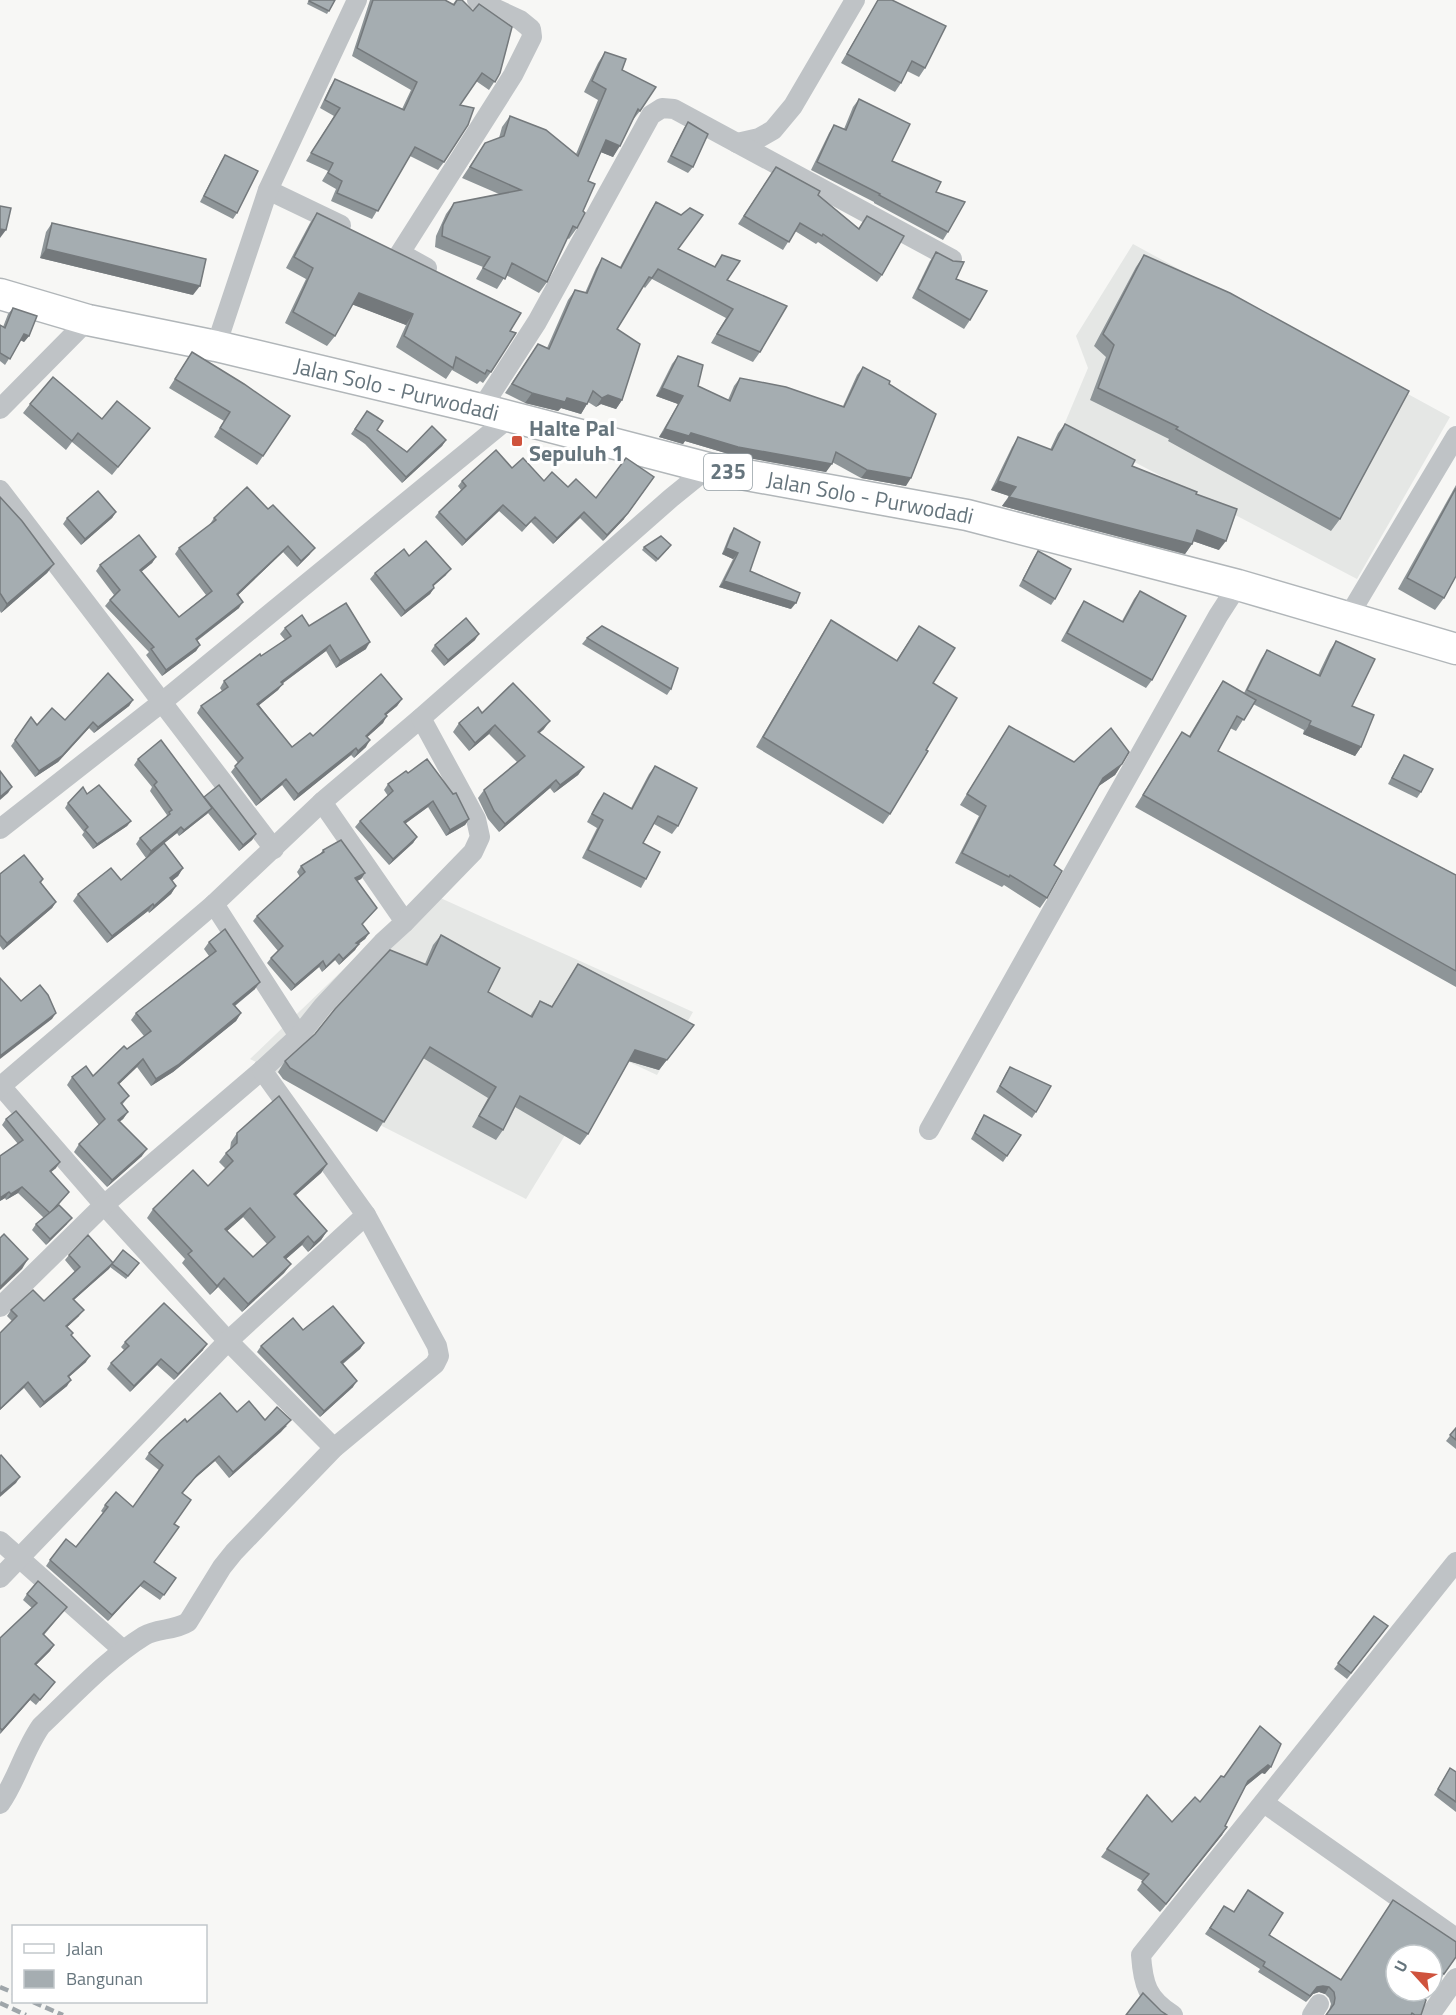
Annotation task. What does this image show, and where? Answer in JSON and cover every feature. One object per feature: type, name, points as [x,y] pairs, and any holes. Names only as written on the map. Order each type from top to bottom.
[{"type":"main road","name":"Jalan Solo - Purwodadi","points":[[0,294],[88,320],[216,346],[481,409],[708,468],[967,515],[1238,585],[1456,650]]},
{"type":"street","points":[[216,346],[268,190],[357,0]]},
{"type":"street","points":[[400,253],[513,75],[532,37],[531,29],[520,20],[477,0]]},
{"type":"street","points":[[737,143],[759,138],[772,130],[793,106],[855,0]]},
{"type":"street","points":[[481,409],[537,322],[651,115],[662,108],[674,109],[952,259]]},
{"type":"street","points":[[268,190],[359,234]]},
{"type":"street","points":[[380,243],[439,274]]},
{"type":"street","points":[[518,313],[537,322]]},
{"type":"street","points":[[0,409],[88,320]]},
{"type":"street","points":[[0,829],[160,703],[510,417]]},
{"type":"street","points":[[1348,617],[1456,436]]},
{"type":"street","points":[[333,1448],[228,1341],[0,1086],[214,904],[322,802],[422,718],[708,468]]},
{"type":"street","points":[[0,490],[160,703],[274,849]]},
{"type":"street","points":[[929,1130],[1218,616],[1238,585]]},
{"type":"street","points":[[0,1307],[104,1205],[299,1036],[323,1006],[382,943],[473,852],[480,837],[476,819],[422,718]]},
{"type":"street","points":[[322,802],[405,922]]},
{"type":"street","points":[[214,904],[299,1036]]},
{"type":"street","points":[[0,1804],[31,1740],[41,1726],[123,1650],[146,1634],[180,1627],[188,1622],[234,1552],[333,1448],[435,1364],[439,1356],[437,1346],[366,1215],[262,1070]]},
{"type":"street","points":[[0,1578],[228,1341],[366,1215]]},
{"type":"street","points":[[0,1541],[123,1650]]},
{"type":"street","points":[[1173,2015],[1152,1999],[1142,1972],[1142,1954],[1456,1562]]},
{"type":"street","points":[[1264,1803],[1456,1938]]},
{"type":"street","points":[[1430,2015],[1456,1978]]},
{"type":"shaded area","points":[[1133,244],[1450,417],[1357,579],[1064,425],[1088,368],[1076,336]]},
{"type":"shaded area","points":[[425,891],[693,1012],[657,1075],[614,1055],[526,1199],[250,1059]]},
{"type":"building","points":[[310,0],[335,0],[329,11]]},
{"type":"building","points":[[373,0],[445,0],[454,5],[457,0],[462,0],[473,11],[479,4],[512,27],[500,73],[495,82],[482,73],[460,105],[474,108],[468,125],[444,162],[415,147],[378,211],[337,193],[342,181],[328,173],[333,163],[311,153],[340,108],[325,100],[335,79],[404,110],[417,82],[357,48]]},
{"type":"building","points":[[878,0],[892,0],[946,26],[925,68],[912,61],[901,83],[847,54]]},
{"type":"building","points":[[605,52],[626,59],[622,70],[656,87],[640,111],[638,109],[620,146],[606,140],[588,181],[595,184],[583,211],[585,213],[577,228],[573,226],[547,282],[512,263],[505,279],[483,268],[490,257],[442,236],[443,225],[454,203],[521,190],[470,167],[485,143],[504,136],[510,116],[546,130],[578,156],[606,89],[592,81]]},
{"type":"building","points":[[859,99],[910,124],[892,161],[941,182],[936,192],[965,202],[948,232],[817,162],[834,125],[846,130]]},
{"type":"building","points":[[688,122],[708,134],[693,167],[671,156]]},
{"type":"building","points":[[225,155],[258,171],[237,213],[204,196]]},
{"type":"building","points":[[776,167],[820,191],[818,195],[859,229],[867,216],[904,236],[882,275],[823,234],[822,236],[800,223],[789,242],[744,216]]},
{"type":"building","points":[[656,202],[681,215],[690,208],[703,215],[678,249],[715,267],[722,255],[740,261],[727,280],[787,306],[760,352],[717,334],[733,309],[658,269],[652,278],[649,277],[617,329],[640,344],[622,400],[608,395],[602,398],[593,391],[587,404],[567,398],[565,402],[532,393],[512,384],[538,344],[549,349],[575,290],[587,293],[602,258],[621,268]]},
{"type":"building","points":[[0,206],[11,208],[6,230],[0,229]]},
{"type":"building","points":[[317,213],[521,313],[510,331],[516,333],[491,372],[487,370],[485,374],[456,357],[453,368],[404,336],[413,314],[359,293],[335,336],[293,312],[313,268],[294,257]]},
{"type":"building","points":[[52,223],[206,259],[200,286],[46,249]]},
{"type":"building","points":[[936,252],[953,261],[964,262],[956,279],[987,291],[970,320],[918,289]]},
{"type":"building","points":[[1144,255],[1230,293],[1409,391],[1340,519],[1176,429],[1178,427],[1098,388],[1114,345],[1103,334]]},
{"type":"building","points":[[13,308],[37,316],[29,336],[24,334],[10,359],[0,353],[0,325],[5,328]]},
{"type":"building","points":[[192,352],[290,416],[263,456],[220,428],[230,412],[175,379]]},
{"type":"building","points":[[678,356],[703,365],[698,386],[730,401],[740,378],[786,387],[844,407],[863,367],[890,381],[889,384],[936,414],[911,478],[867,470],[836,452],[832,464],[738,447],[691,433],[689,436],[665,429],[683,396],[662,388]]},
{"type":"building","points":[[53,377],[102,419],[117,401],[150,428],[118,467],[78,433],[72,441],[30,404]]},
{"type":"building","points":[[367,411],[383,421],[377,430],[407,452],[432,426],[446,440],[406,477],[369,438],[355,429]]},
{"type":"building","points":[[1065,424],[1135,460],[1132,466],[1237,509],[1226,541],[1197,530],[1192,544],[1009,497],[1016,487],[998,481],[1018,437],[1052,450]]},
{"type":"building","points":[[496,450],[512,468],[523,458],[544,481],[552,472],[568,487],[576,479],[596,498],[626,458],[654,477],[628,513],[607,535],[584,512],[557,538],[535,517],[526,526],[503,505],[466,540],[439,512],[466,486],[462,481]]},
{"type":"building","points":[[247,487],[268,509],[273,505],[315,548],[301,561],[288,546],[237,594],[243,602],[196,639],[200,645],[166,670],[151,649],[154,647],[110,600],[120,590],[100,565],[139,535],[156,557],[140,570],[179,617],[212,591],[179,548],[216,520],[214,518]]},
{"type":"building","points":[[1456,488],[1456,576],[1444,598],[1407,578]]},
{"type":"building","points":[[98,491],[116,512],[85,539],[67,518]]},
{"type":"building","points":[[0,497],[22,521],[54,564],[7,604],[0,593]]},
{"type":"building","points":[[734,528],[760,542],[750,571],[800,593],[796,603],[724,581],[738,553],[726,548]]},
{"type":"building","points":[[661,536],[671,545],[658,559],[644,547]]},
{"type":"building","points":[[426,541],[451,569],[433,585],[434,588],[405,611],[375,573],[404,549],[409,556]]},
{"type":"building","points":[[1038,551],[1071,569],[1055,599],[1023,580]]},
{"type":"building","points":[[1140,591],[1186,616],[1152,680],[1067,633],[1084,601],[1123,622]]},
{"type":"building","points":[[346,603],[370,642],[340,661],[330,645],[281,682],[283,684],[257,704],[292,747],[310,733],[313,736],[381,674],[402,699],[366,736],[370,740],[358,751],[356,748],[298,794],[286,779],[261,800],[235,766],[243,758],[201,706],[228,687],[224,681],[260,654],[261,656],[291,636],[285,628],[302,615],[309,626]]},
{"type":"building","points":[[466,618],[479,634],[448,660],[435,645]]},
{"type":"building","points":[[831,620],[897,661],[919,626],[955,648],[933,683],[957,698],[890,814],[763,737]]},
{"type":"building","points":[[602,626],[678,668],[671,689],[587,638]]},
{"type":"building","points":[[1336,641],[1375,659],[1352,706],[1374,715],[1361,747],[1309,725],[1311,721],[1247,690],[1267,650],[1320,676]]},
{"type":"building","points":[[108,673],[133,700],[98,727],[93,722],[62,756],[39,771],[15,740],[31,717],[37,725],[52,708],[65,720]]},
{"type":"building","points":[[1223,681],[1256,700],[1244,720],[1237,716],[1218,751],[1456,875],[1456,971],[1143,795],[1182,732],[1190,737]]},
{"type":"building","points":[[513,683],[550,721],[538,732],[584,767],[560,785],[556,780],[505,824],[494,811],[484,790],[525,756],[495,725],[475,743],[459,723],[478,707],[482,713]]},
{"type":"building","points":[[1009,726],[1074,762],[1111,728],[1129,752],[1122,764],[1103,778],[1054,865],[1062,871],[1047,898],[1010,875],[1009,877],[962,853],[986,806],[967,794]]},
{"type":"building","points":[[161,740],[212,808],[184,830],[181,827],[151,851],[140,838],[172,810],[154,785],[157,782],[138,759]]},
{"type":"building","points":[[1404,755],[1433,769],[1421,792],[1392,778]]},
{"type":"building","points":[[427,759],[453,794],[456,793],[469,819],[450,830],[433,801],[404,822],[417,837],[393,859],[360,821],[393,791],[388,784]]},
{"type":"building","points":[[655,766],[697,788],[678,826],[658,816],[643,843],[660,852],[646,879],[588,850],[603,820],[592,814],[604,793],[632,809]]},
{"type":"building","points":[[0,771],[12,787],[0,797]]},
{"type":"building","points":[[99,785],[131,821],[97,844],[85,830],[88,827],[68,803],[83,787],[87,794]]},
{"type":"building","points":[[219,785],[256,834],[243,845],[204,797]]},
{"type":"building","points":[[341,840],[365,873],[355,878],[377,908],[362,924],[369,933],[356,943],[359,944],[343,959],[339,954],[326,967],[323,961],[295,985],[271,958],[283,946],[257,916],[305,872],[301,866]]},
{"type":"building","points":[[164,843],[183,868],[170,878],[176,886],[154,906],[153,904],[112,936],[78,894],[111,868],[121,880]]},
{"type":"building","points":[[24,855],[43,879],[40,882],[56,902],[7,943],[0,935],[0,874]]},
{"type":"building","points":[[225,929],[260,982],[233,1004],[241,1013],[178,1065],[156,1079],[143,1059],[118,1083],[129,1096],[121,1103],[128,1112],[118,1120],[147,1149],[112,1180],[79,1144],[105,1119],[72,1077],[86,1066],[93,1076],[124,1046],[127,1049],[151,1031],[136,1013],[216,951],[209,942]]},
{"type":"building","points":[[441,935],[500,968],[488,992],[532,1017],[540,1001],[552,1007],[578,964],[694,1025],[667,1060],[635,1050],[588,1134],[520,1096],[503,1130],[479,1116],[496,1087],[430,1047],[384,1122],[290,1068],[285,1061],[315,1034],[390,950],[427,965]]},
{"type":"building","points":[[0,978],[21,1001],[40,985],[48,995],[56,1013],[0,1056]]},
{"type":"building","points":[[1010,1067],[1051,1086],[1036,1112],[1000,1086]]},
{"type":"building","points":[[279,1096],[327,1164],[294,1194],[327,1231],[314,1243],[308,1236],[284,1257],[291,1264],[248,1304],[224,1278],[217,1286],[188,1254],[192,1251],[153,1209],[193,1170],[208,1186],[233,1161],[226,1153],[237,1143],[237,1133]],"holes":[[[250,1208],[275,1237],[253,1257],[225,1229]]]},
{"type":"building","points":[[16,1111],[60,1162],[50,1171],[69,1192],[50,1213],[22,1187],[0,1198],[0,1156],[23,1140],[6,1119]]},
{"type":"building","points":[[984,1115],[1021,1135],[1007,1156],[975,1133]]},
{"type":"building","points":[[59,1205],[72,1218],[50,1239],[36,1224]]},
{"type":"building","points":[[4,1234],[28,1259],[0,1287],[0,1238]]},
{"type":"building","points":[[88,1235],[113,1263],[73,1299],[84,1310],[66,1326],[90,1356],[68,1376],[71,1380],[44,1402],[28,1382],[0,1409],[0,1333],[17,1316],[11,1310],[33,1290],[44,1301],[80,1267],[69,1255]]},
{"type":"building","points":[[123,1250],[139,1263],[128,1276],[112,1264]]},
{"type":"building","points":[[164,1303],[207,1344],[178,1374],[161,1359],[134,1386],[111,1363],[129,1346],[125,1342]]},
{"type":"building","points":[[333,1306],[364,1343],[341,1362],[357,1381],[324,1411],[261,1346],[293,1318],[303,1330]]},
{"type":"building","points":[[220,1393],[237,1412],[249,1401],[265,1420],[277,1407],[291,1420],[233,1472],[219,1456],[197,1475],[182,1493],[191,1500],[174,1524],[179,1527],[154,1562],[176,1578],[164,1595],[144,1581],[112,1615],[50,1560],[66,1539],[76,1547],[108,1507],[105,1505],[116,1492],[133,1507],[163,1465],[149,1453],[185,1419],[187,1422]]},
{"type":"building","points":[[1456,1428],[1456,1440],[1450,1435]]},
{"type":"building","points":[[0,1456],[20,1477],[0,1494]]},
{"type":"building","points":[[38,1581],[67,1607],[43,1634],[54,1645],[35,1664],[55,1682],[40,1700],[34,1694],[2,1730],[0,1728],[0,1638],[37,1603],[27,1594]]},
{"type":"building","points":[[1374,1616],[1388,1626],[1351,1673],[1338,1663]]},
{"type":"building","points":[[1260,1726],[1281,1744],[1271,1767],[1268,1765],[1248,1781],[1225,1826],[1227,1827],[1166,1904],[1142,1882],[1149,1874],[1107,1849],[1147,1795],[1172,1822],[1195,1797],[1200,1802],[1221,1776],[1224,1777]]},
{"type":"building","points":[[1450,1768],[1456,1772],[1456,1802],[1438,1789]]},
{"type":"building","points":[[1248,1890],[1283,1913],[1269,1935],[1341,1980],[1393,1900],[1456,1942],[1456,1957],[1444,1974],[1444,1943],[1384,1943],[1384,2003],[1425,2003],[1421,2015],[1412,2013],[1411,2015],[1326,2015],[1334,2004],[1335,1998],[1334,1992],[1329,1987],[1317,1987],[1310,1996],[1263,1966],[1265,1962],[1210,1928],[1224,1906],[1234,1912]]},
{"type":"building","points":[[1143,1993],[1161,2011],[1167,2015],[1126,2015]]},
{"type":"railway","points":[[0,1987],[12,1992]]},
{"type":"railway","points":[[0,2003],[26,2015]]},
{"type":"railway","points":[[35,2003],[63,2015]]},
{"type":"place","name":"Halte Pal Sepuluh 1","points":[[517,441]]}]
